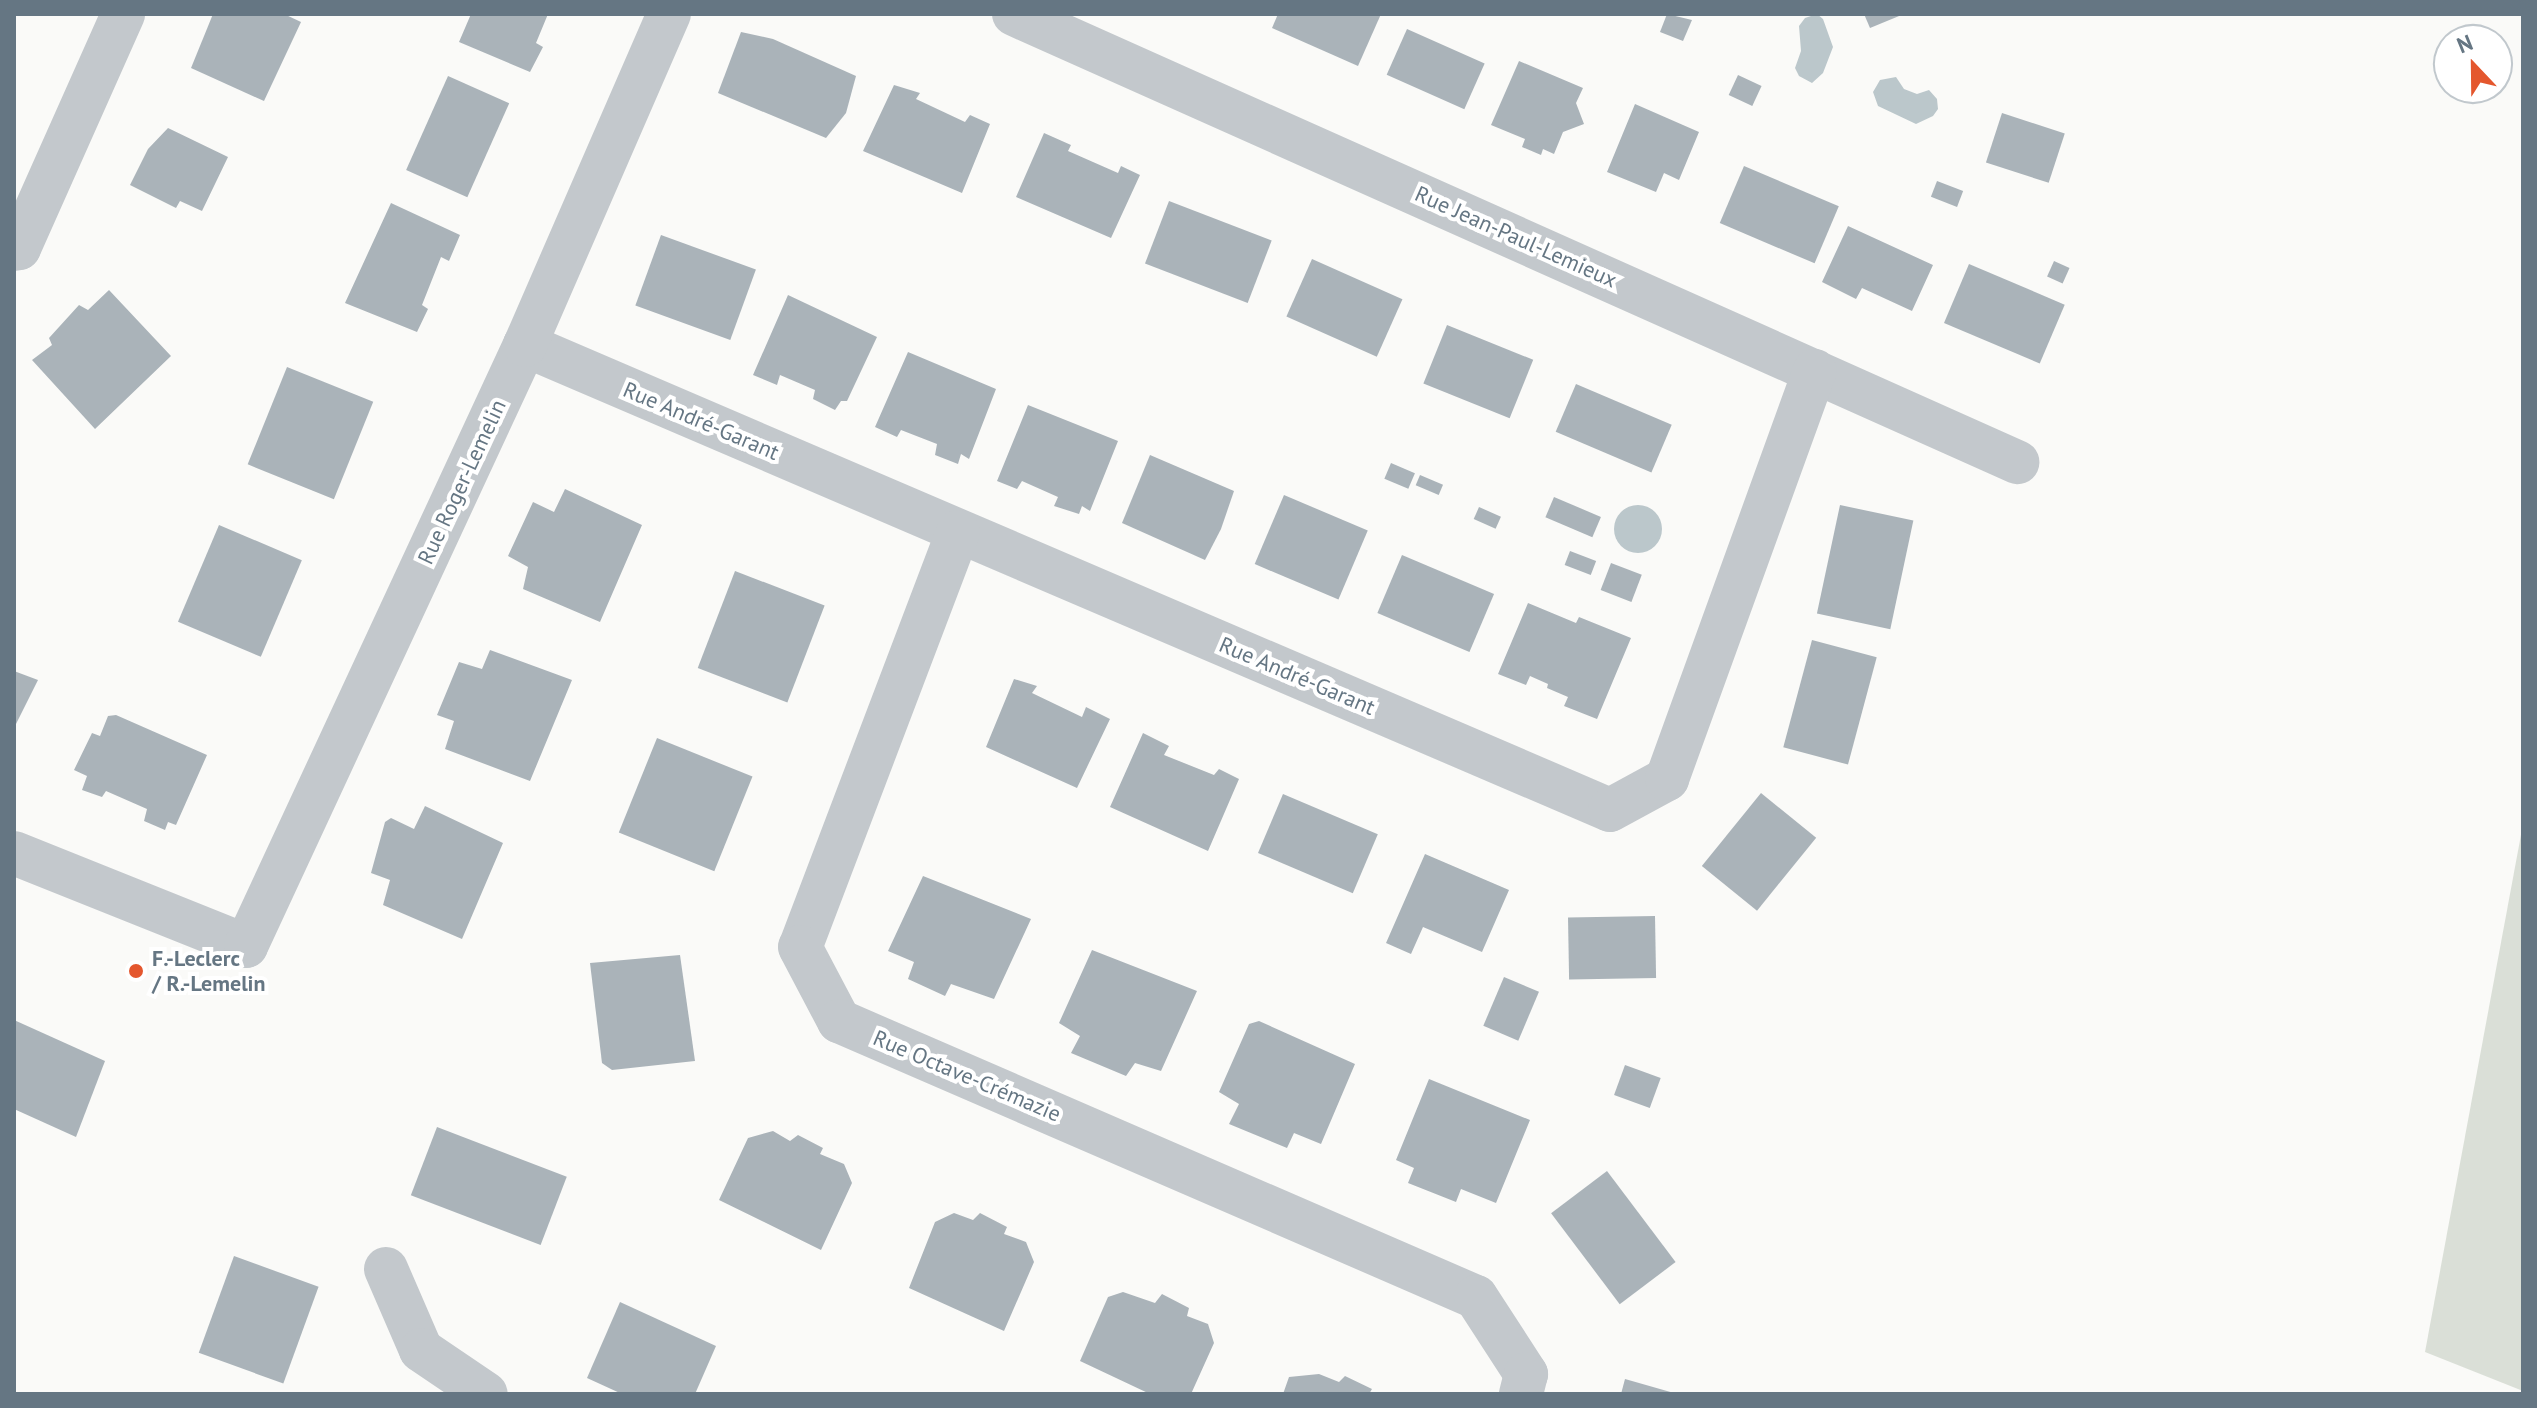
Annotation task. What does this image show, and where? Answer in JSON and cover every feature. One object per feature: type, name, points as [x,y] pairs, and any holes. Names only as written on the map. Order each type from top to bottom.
[{"type":"street","points":[[14,249],[19,248],[123,14]]},
{"type":"street","name":"Rue Roger-Lemelin","points":[[14,853],[237,952],[525,345],[669,14]]},
{"type":"street","name":"Rue Jean-Paul-Lemieux","points":[[1014,14],[2017,462]]},
{"type":"street","name":"Rue André-Garant","points":[[525,345],[1610,810],[1667,779],[1815,371]]},
{"type":"street","name":"Rue Octave-Crémazie","points":[[958,532],[800,947],[839,1021],[1476,1297],[1526,1374],[1521,1394]]},
{"type":"street","points":[[386,1269],[421,1350],[486,1394]]},
{"type":"shaded area","points":[[1817,14],[1823,19],[1833,47],[1823,73],[1812,83],[1799,76],[1795,68],[1801,51],[1799,26],[1805,18]]},
{"type":"shaded area","points":[[1896,77],[1904,89],[1917,94],[1929,90],[1937,99],[1938,109],[1933,116],[1916,124],[1878,106],[1873,92],[1880,80]]},
{"type":"shaded area","points":[[1638,505],[1655,512],[1662,529],[1655,546],[1638,553],[1621,546],[1614,529],[1621,512]]},
{"type":"shaded area","points":[[2523,824],[2523,1391],[2425,1352]]},
{"type":"building","points":[[213,14],[284,14],[301,22],[264,101],[191,68]]},
{"type":"building","points":[[471,14],[548,14],[536,43],[543,47],[530,72],[459,42]]},
{"type":"building","points":[[1278,14],[1381,14],[1358,66],[1272,28]]},
{"type":"building","points":[[1667,14],[1692,20],[1683,41],[1660,32]]},
{"type":"building","points":[[1864,14],[1904,14],[1870,28]]},
{"type":"building","points":[[1407,29],[1485,64],[1464,109],[1387,75]]},
{"type":"building","points":[[741,32],[773,39],[856,76],[846,113],[826,138],[718,93]]},
{"type":"building","points":[[1519,61],[1583,88],[1576,103],[1584,124],[1563,132],[1554,154],[1543,149],[1541,155],[1522,147],[1525,139],[1491,125]]},
{"type":"building","points":[[1738,75],[1762,86],[1752,106],[1729,95]]},
{"type":"building","points":[[448,76],[509,103],[467,197],[406,170]]},
{"type":"building","points":[[894,85],[920,93],[916,99],[965,122],[970,115],[990,124],[962,193],[863,151]]},
{"type":"building","points":[[1635,104],[1699,132],[1679,180],[1664,173],[1656,192],[1607,172]]},
{"type":"building","points":[[2002,113],[2065,133],[2049,183],[1986,162]]},
{"type":"building","points":[[168,128],[228,157],[202,211],[180,201],[176,208],[130,185],[148,149]]},
{"type":"building","points":[[1044,133],[1071,145],[1068,151],[1118,173],[1121,166],[1140,175],[1111,238],[1016,197]]},
{"type":"building","points":[[1744,166],[1839,206],[1815,263],[1720,223]]},
{"type":"building","points":[[1937,181],[1963,191],[1957,207],[1931,197]]},
{"type":"building","points":[[1169,201],[1272,240],[1248,303],[1145,264]]},
{"type":"building","points":[[391,203],[460,235],[449,261],[441,257],[422,305],[428,309],[417,332],[345,303]]},
{"type":"building","points":[[1848,226],[1933,265],[1912,311],[1862,288],[1856,299],[1822,282]]},
{"type":"building","points":[[661,235],[756,270],[730,340],[635,305]]},
{"type":"building","points":[[1312,259],[1402,299],[1377,357],[1286,317]]},
{"type":"building","points":[[2054,261],[2070,268],[2063,283],[2047,277]]},
{"type":"building","points":[[1969,264],[2065,305],[2040,364],[1944,323]]},
{"type":"building","points":[[109,290],[171,356],[95,429],[32,360],[52,345],[49,338],[79,305],[88,310]]},
{"type":"building","points":[[788,295],[877,337],[847,401],[841,401],[835,410],[813,399],[815,390],[780,375],[777,385],[753,375]]},
{"type":"building","points":[[1447,325],[1533,360],[1510,418],[1423,383]]},
{"type":"building","points":[[908,352],[996,389],[969,459],[961,454],[958,464],[935,455],[937,444],[901,430],[897,437],[875,427]]},
{"type":"building","points":[[287,367],[373,402],[334,499],[248,464]]},
{"type":"building","points":[[1576,384],[1672,425],[1651,473],[1556,432]]},
{"type":"building","points":[[1028,405],[1118,441],[1090,511],[1082,506],[1079,514],[1054,506],[1058,497],[1022,481],[1017,489],[997,481]]},
{"type":"building","points":[[1150,455],[1234,491],[1221,529],[1205,560],[1122,523]]},
{"type":"building","points":[[1391,463],[1415,473],[1408,489],[1384,479]]},
{"type":"building","points":[[1420,475],[1443,485],[1439,495],[1416,485]]},
{"type":"building","points":[[565,489],[642,525],[600,622],[523,589],[528,567],[508,556],[533,502],[554,512]]},
{"type":"building","points":[[1284,495],[1368,531],[1338,600],[1255,564]]},
{"type":"building","points":[[1554,497],[1601,517],[1592,537],[1545,517]]},
{"type":"building","points":[[1840,505],[1913,521],[1890,629],[1817,614]]},
{"type":"building","points":[[1479,507],[1501,517],[1496,529],[1474,519]]},
{"type":"building","points":[[219,525],[302,560],[261,657],[178,622]]},
{"type":"building","points":[[1570,551],[1596,561],[1591,575],[1565,565]]},
{"type":"building","points":[[1402,555],[1494,594],[1469,652],[1377,613]]},
{"type":"building","points":[[1611,563],[1642,575],[1631,602],[1601,590]]},
{"type":"building","points":[[735,571],[825,605],[787,702],[698,668]]},
{"type":"building","points":[[1528,603],[1576,623],[1579,617],[1631,638],[1597,719],[1564,706],[1568,697],[1547,688],[1548,684],[1530,676],[1526,685],[1498,674]]},
{"type":"building","points":[[1812,640],[1877,657],[1848,765],[1783,747]]},
{"type":"building","points":[[490,650],[572,680],[530,781],[445,749],[454,721],[437,715],[459,662],[482,669]]},
{"type":"building","points":[[14,671],[38,680],[14,728]]},
{"type":"building","points":[[1014,679],[1037,686],[1032,693],[1082,717],[1086,707],[1110,719],[1077,788],[986,747]]},
{"type":"building","points":[[116,715],[207,755],[176,825],[168,822],[165,830],[144,821],[147,809],[106,791],[102,797],[82,790],[87,776],[74,770],[92,733],[100,736],[108,716]]},
{"type":"building","points":[[1143,733],[1169,746],[1164,755],[1214,775],[1219,769],[1239,779],[1208,851],[1110,807]]},
{"type":"building","points":[[657,738],[752,777],[714,871],[619,833]]},
{"type":"building","points":[[1761,793],[1816,838],[1757,911],[1702,866]]},
{"type":"building","points":[[1283,794],[1378,834],[1353,893],[1258,853]]},
{"type":"building","points":[[425,806],[503,843],[462,939],[383,905],[390,880],[371,873],[385,822],[391,818],[414,829]]},
{"type":"building","points":[[1425,854],[1509,890],[1482,952],[1423,927],[1411,954],[1386,943]]},
{"type":"building","points":[[923,876],[1031,919],[994,999],[951,984],[945,996],[908,979],[914,962],[888,951]]},
{"type":"building","points":[[1655,916],[1656,978],[1569,980],[1568,918]]},
{"type":"building","points":[[1092,950],[1197,991],[1161,1071],[1135,1063],[1126,1076],[1071,1053],[1080,1036],[1059,1023]]},
{"type":"building","points":[[680,955],[695,1061],[612,1070],[602,1063],[590,963]]},
{"type":"building","points":[[1504,977],[1539,992],[1518,1041],[1483,1026]]},
{"type":"building","points":[[14,1020],[105,1061],[76,1137],[14,1109]]},
{"type":"building","points":[[1259,1021],[1355,1064],[1321,1144],[1294,1133],[1287,1148],[1229,1124],[1239,1104],[1219,1092],[1249,1024]]},
{"type":"building","points":[[1625,1065],[1661,1078],[1650,1108],[1614,1095]]},
{"type":"building","points":[[1429,1079],[1530,1120],[1496,1203],[1461,1189],[1456,1202],[1408,1183],[1414,1168],[1396,1160]]},
{"type":"building","points":[[437,1127],[567,1177],[541,1245],[411,1195]]},
{"type":"building","points":[[773,1131],[790,1141],[798,1135],[823,1148],[820,1154],[844,1164],[852,1183],[821,1250],[719,1200],[748,1138]]},
{"type":"building","points":[[1607,1171],[1676,1262],[1620,1304],[1551,1213]]},
{"type":"building","points":[[954,1213],[973,1220],[980,1213],[1007,1227],[1004,1234],[1026,1242],[1034,1262],[1004,1331],[909,1288],[935,1222]]},
{"type":"building","points":[[234,1256],[319,1287],[283,1384],[199,1353]]},
{"type":"building","points":[[1123,1292],[1155,1303],[1162,1294],[1189,1308],[1187,1316],[1208,1324],[1214,1343],[1191,1394],[1150,1394],[1080,1361],[1108,1297]]},
{"type":"building","points":[[620,1302],[716,1346],[695,1394],[622,1394],[587,1378]]},
{"type":"building","points":[[1319,1374],[1339,1382],[1345,1376],[1372,1389],[1369,1394],[1283,1394],[1289,1377]]},
{"type":"building","points":[[1625,1379],[1674,1393],[1674,1394],[1621,1394]]},
{"type":"place","name":"F.-Leclerc / R.-Lemelin","points":[[136,971]]}]
